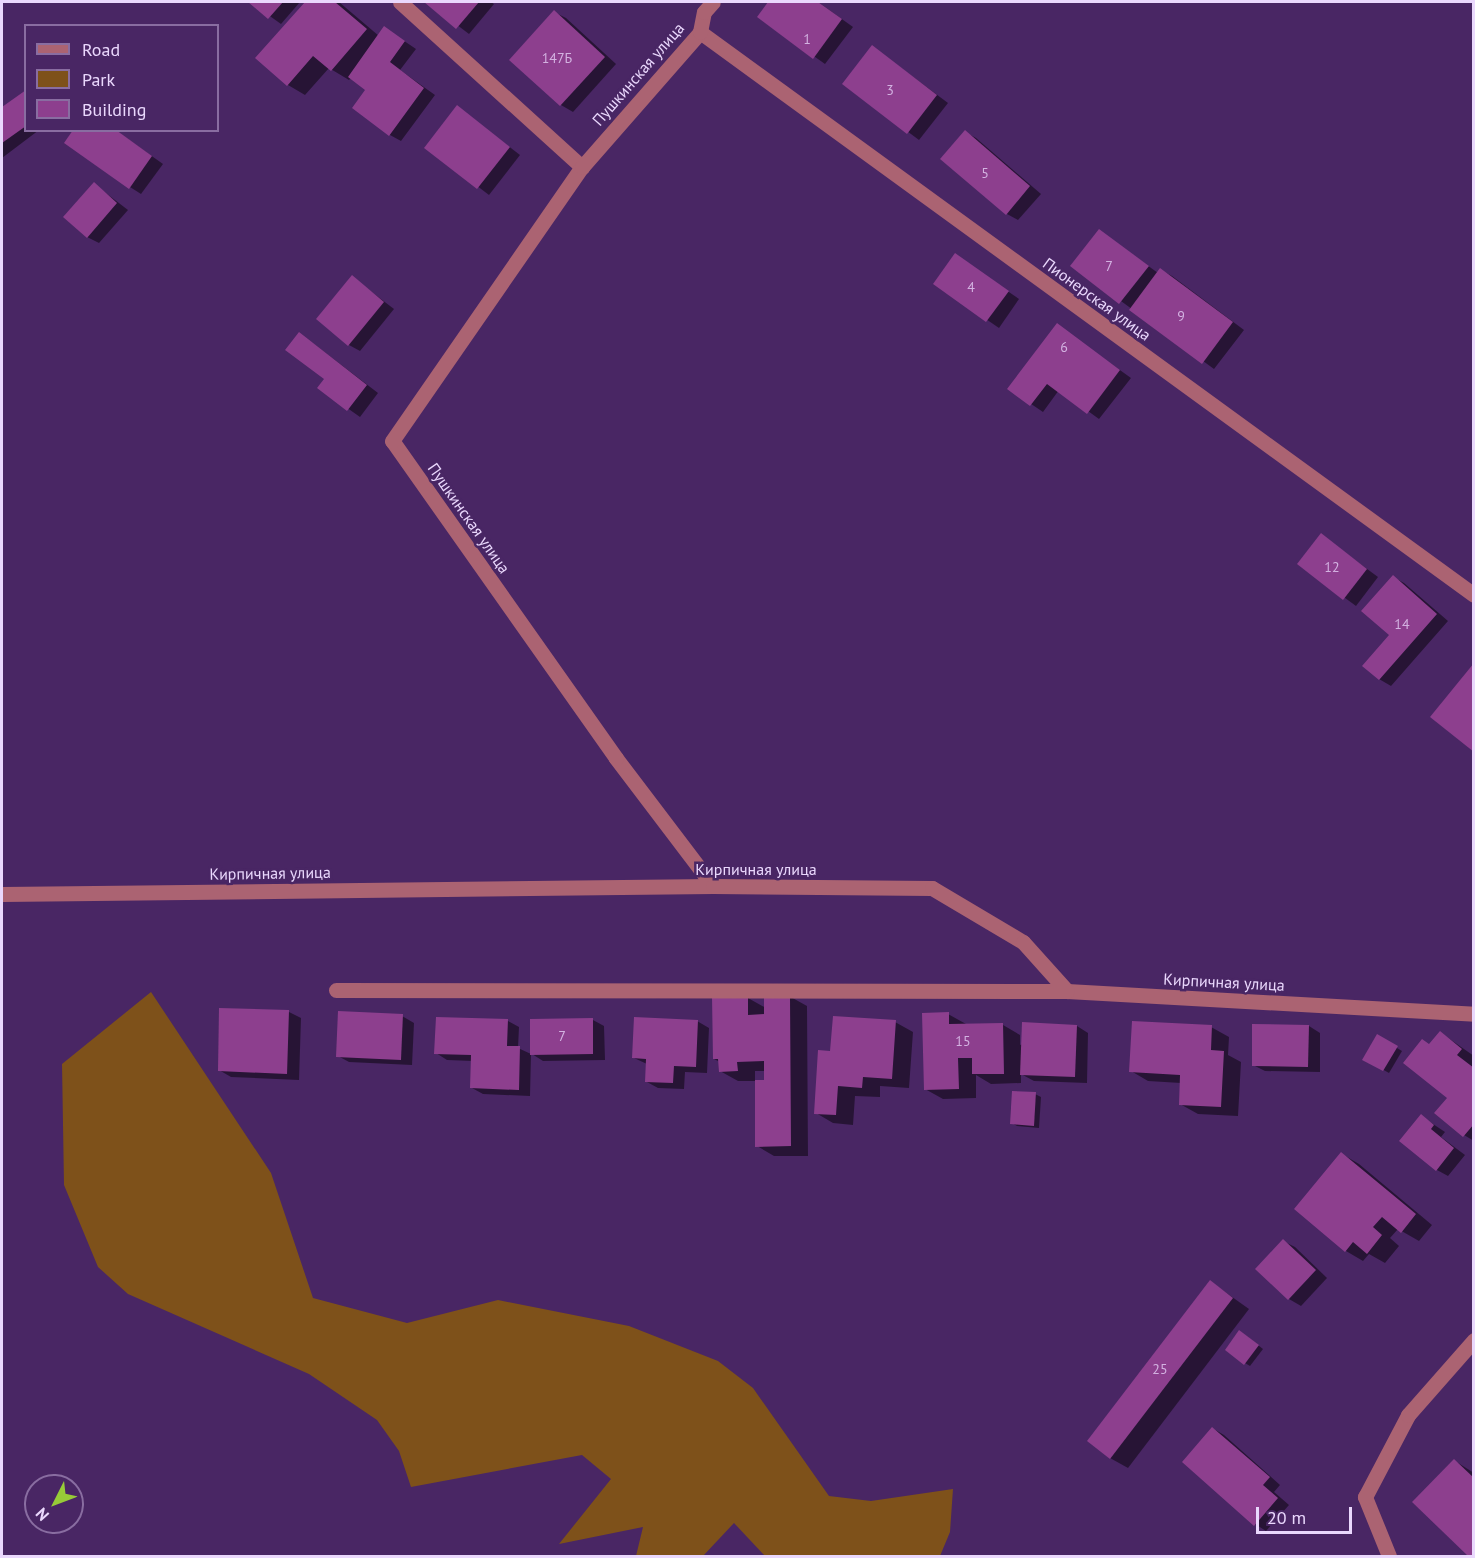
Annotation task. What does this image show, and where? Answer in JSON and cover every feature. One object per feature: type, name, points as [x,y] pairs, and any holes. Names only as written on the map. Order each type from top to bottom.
[{"type":"street","points":[[400,2],[582,166]]},
{"type":"street","name":"Пушкинская улица","points":[[713,2],[704,12],[700,32],[582,166],[392,441],[616,758],[713,886]]},
{"type":"street","name":"Пионерская улица","points":[[700,32],[1473,595]]},
{"type":"street","name":"Кирпичная улица","points":[[2,894],[713,886],[932,888],[1023,942],[1068,992],[1473,1014]]},
{"type":"street","points":[[336,990],[1068,992]]},
{"type":"street","points":[[1389,1557],[1365,1497],[1408,1415],[1473,1340]]},
{"type":"green space","points":[[151,992],[271,1173],[313,1298],[407,1323],[498,1300],[629,1326],[718,1361],[753,1388],[829,1496],[871,1501],[953,1489],[950,1532],[940,1556],[765,1556],[734,1523],[703,1556],[636,1556],[643,1527],[559,1544],[611,1479],[582,1455],[411,1487],[399,1451],[377,1420],[309,1374],[128,1294],[98,1267],[64,1185],[62,1064]]},
{"type":"building","points":[[248,2],[283,2],[268,19]]},
{"type":"building","points":[[305,2],[335,2],[367,29],[331,71],[313,56],[287,86],[255,58]]},
{"type":"building","points":[[424,2],[479,2],[456,29]]},
{"type":"building","points":[[768,2],[818,2],[842,19],[813,59],[757,17]]},
{"type":"building","points":[[554,10],[605,57],[560,106],[509,60]]},
{"type":"building","points":[[384,26],[405,41],[390,62],[424,88],[389,136],[352,108],[365,90],[348,77]]},
{"type":"building","points":[[872,45],[937,95],[907,134],[842,84]]},
{"type":"building","points":[[24,91],[24,127],[2,143],[2,107]]},
{"type":"building","points":[[457,105],[510,147],[477,189],[424,148]]},
{"type":"building","points":[[965,130],[1030,186],[1006,215],[940,159]]},
{"type":"building","points":[[72,132],[119,132],[152,156],[129,189],[64,143]]},
{"type":"building","points":[[94,182],[117,203],[87,238],[63,217]]},
{"type":"building","points":[[1099,229],[1149,266],[1119,304],[1070,266]]},
{"type":"building","points":[[955,253],[1009,291],[986,322],[933,284]]},
{"type":"building","points":[[1160,268],[1233,322],[1202,364],[1129,310]]},
{"type":"building","points":[[352,275],[384,302],[348,346],[316,319]]},
{"type":"building","points":[[1057,323],[1120,370],[1087,414],[1047,384],[1030,406],[1007,389]]},
{"type":"building","points":[[299,332],[367,385],[347,411],[317,388],[324,379],[285,350]]},
{"type":"building","points":[[1321,533],[1367,569],[1343,600],[1297,564]]},
{"type":"building","points":[[1393,575],[1437,614],[1379,680],[1362,666],[1389,635],[1361,611]]},
{"type":"building","points":[[1474,663],[1474,752],[1430,717]]},
{"type":"building","points":[[764,995],[790,995],[791,1146],[755,1147],[755,1080],[764,1080],[764,1061],[737,1062],[738,1071],[719,1072],[718,1059],[713,1059],[712,996],[748,996],[748,1015],[764,1014]]},
{"type":"building","points":[[219,1008],[289,1010],[287,1074],[218,1071]]},
{"type":"building","points":[[338,1011],[403,1014],[401,1060],[336,1057]]},
{"type":"building","points":[[949,1012],[949,1024],[1003,1023],[1004,1074],[972,1074],[972,1058],[958,1058],[959,1089],[924,1090],[922,1013]]},
{"type":"building","points":[[833,1016],[896,1020],[892,1079],[863,1077],[862,1088],[838,1086],[836,1115],[814,1114],[818,1050],[830,1051]]},
{"type":"building","points":[[436,1017],[508,1019],[507,1046],[520,1046],[519,1090],[470,1088],[471,1055],[434,1054]]},
{"type":"building","points":[[634,1017],[698,1020],[696,1067],[674,1066],[673,1083],[645,1082],[646,1059],[632,1058]]},
{"type":"building","points":[[593,1018],[593,1054],[530,1055],[530,1019]]},
{"type":"building","points":[[1132,1021],[1212,1025],[1211,1050],[1224,1051],[1221,1107],[1179,1105],[1180,1075],[1129,1072]]},
{"type":"building","points":[[1022,1022],[1077,1025],[1075,1077],[1020,1075]]},
{"type":"building","points":[[1252,1024],[1309,1025],[1308,1067],[1252,1066]]},
{"type":"building","points":[[1440,1031],[1462,1049],[1457,1055],[1474,1068],[1474,1124],[1463,1137],[1434,1113],[1447,1098],[1403,1063],[1422,1039],[1429,1044]]},
{"type":"building","points":[[1377,1034],[1398,1046],[1383,1071],[1362,1060]]},
{"type":"building","points":[[1012,1091],[1036,1092],[1034,1126],[1010,1124]]},
{"type":"building","points":[[1421,1114],[1434,1125],[1431,1129],[1454,1148],[1436,1171],[1399,1141]]},
{"type":"building","points":[[1341,1152],[1416,1214],[1401,1233],[1382,1217],[1373,1227],[1382,1235],[1367,1254],[1353,1242],[1345,1252],[1294,1209]]},
{"type":"building","points":[[1283,1239],[1316,1270],[1288,1300],[1255,1269]]},
{"type":"building","points":[[1210,1280],[1233,1298],[1110,1459],[1087,1441]]},
{"type":"building","points":[[1239,1330],[1259,1345],[1244,1365],[1225,1350]]},
{"type":"building","points":[[1212,1427],[1270,1477],[1263,1485],[1278,1498],[1254,1526],[1182,1462]]},
{"type":"building","points":[[1454,1459],[1474,1478],[1474,1556],[1468,1556],[1412,1502]]}]
